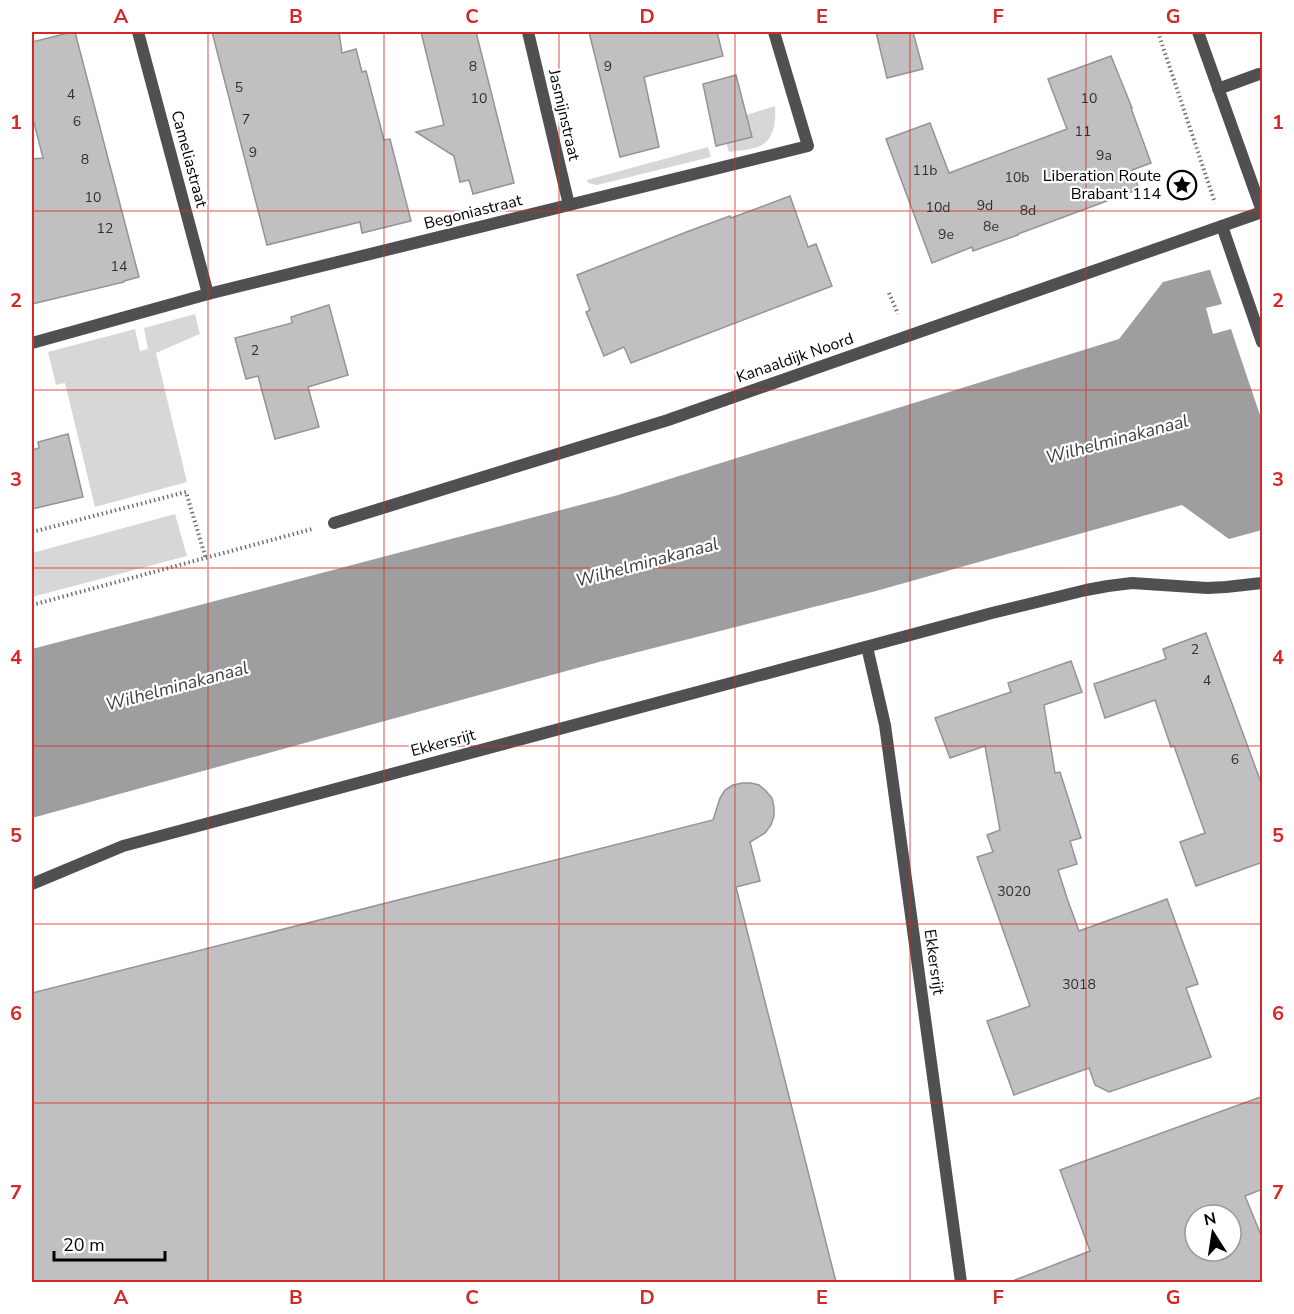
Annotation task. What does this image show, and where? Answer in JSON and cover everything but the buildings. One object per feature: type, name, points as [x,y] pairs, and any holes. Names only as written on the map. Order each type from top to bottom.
[{"type":"street","name":"Cameliastraat","points":[[138,32],[208,294]]},
{"type":"street","name":"Jasmijnstraat","points":[[528,32],[569,205]]},
{"type":"street","name":"Begoniastraat","points":[[32,343],[208,294],[808,146],[774,32]]},
{"type":"street","points":[[1198,32],[1263,211]]},
{"type":"street","points":[[1218,89],[1259,74]]},
{"type":"street","name":"Kanaaldijk Noord","points":[[334,523],[668,420],[1263,211]]},
{"type":"street","points":[[1222,226],[1263,342]]},
{"type":"street","name":"Ekkersrijt","points":[[32,884],[123,846],[992,613],[1086,590],[1132,583],[1207,588],[1263,583]]},
{"type":"street","name":"Ekkersrijt","points":[[867,647],[885,725],[961,1282]]},
{"type":"path","points":[[1158,32],[1222,226]]},
{"type":"path","points":[[32,532],[186,492],[206,559]]},
{"type":"path","points":[[32,606],[334,523]]},
{"type":"shaded area","points":[[775,106],[774,128],[766,142],[755,148],[729,152],[726,143],[746,115]]},
{"type":"shaded area","points":[[708,147],[711,157],[597,185],[588,183],[587,180]]},
{"type":"shaded area","points":[[195,314],[200,334],[156,353],[187,482],[95,507],[65,383],[56,385],[48,352],[135,329],[140,351],[148,349],[144,328]]},
{"type":"shaded area","points":[[175,514],[187,556],[32,597],[32,553]]},
{"type":"water","name":"Wilhelminakanaal","points":[[1262,256],[1262,530],[1229,539],[1182,505],[876,591],[599,662],[32,818],[32,649],[618,495],[1119,339],[1163,282]]},
{"type":"pier","points":[[1262,253],[1262,421],[1231,329],[1213,334],[1206,308],[1222,304],[1209,267]]},
{"type":"place","name":"Liberation Route Brabant 114","points":[[1182,185]]}]
